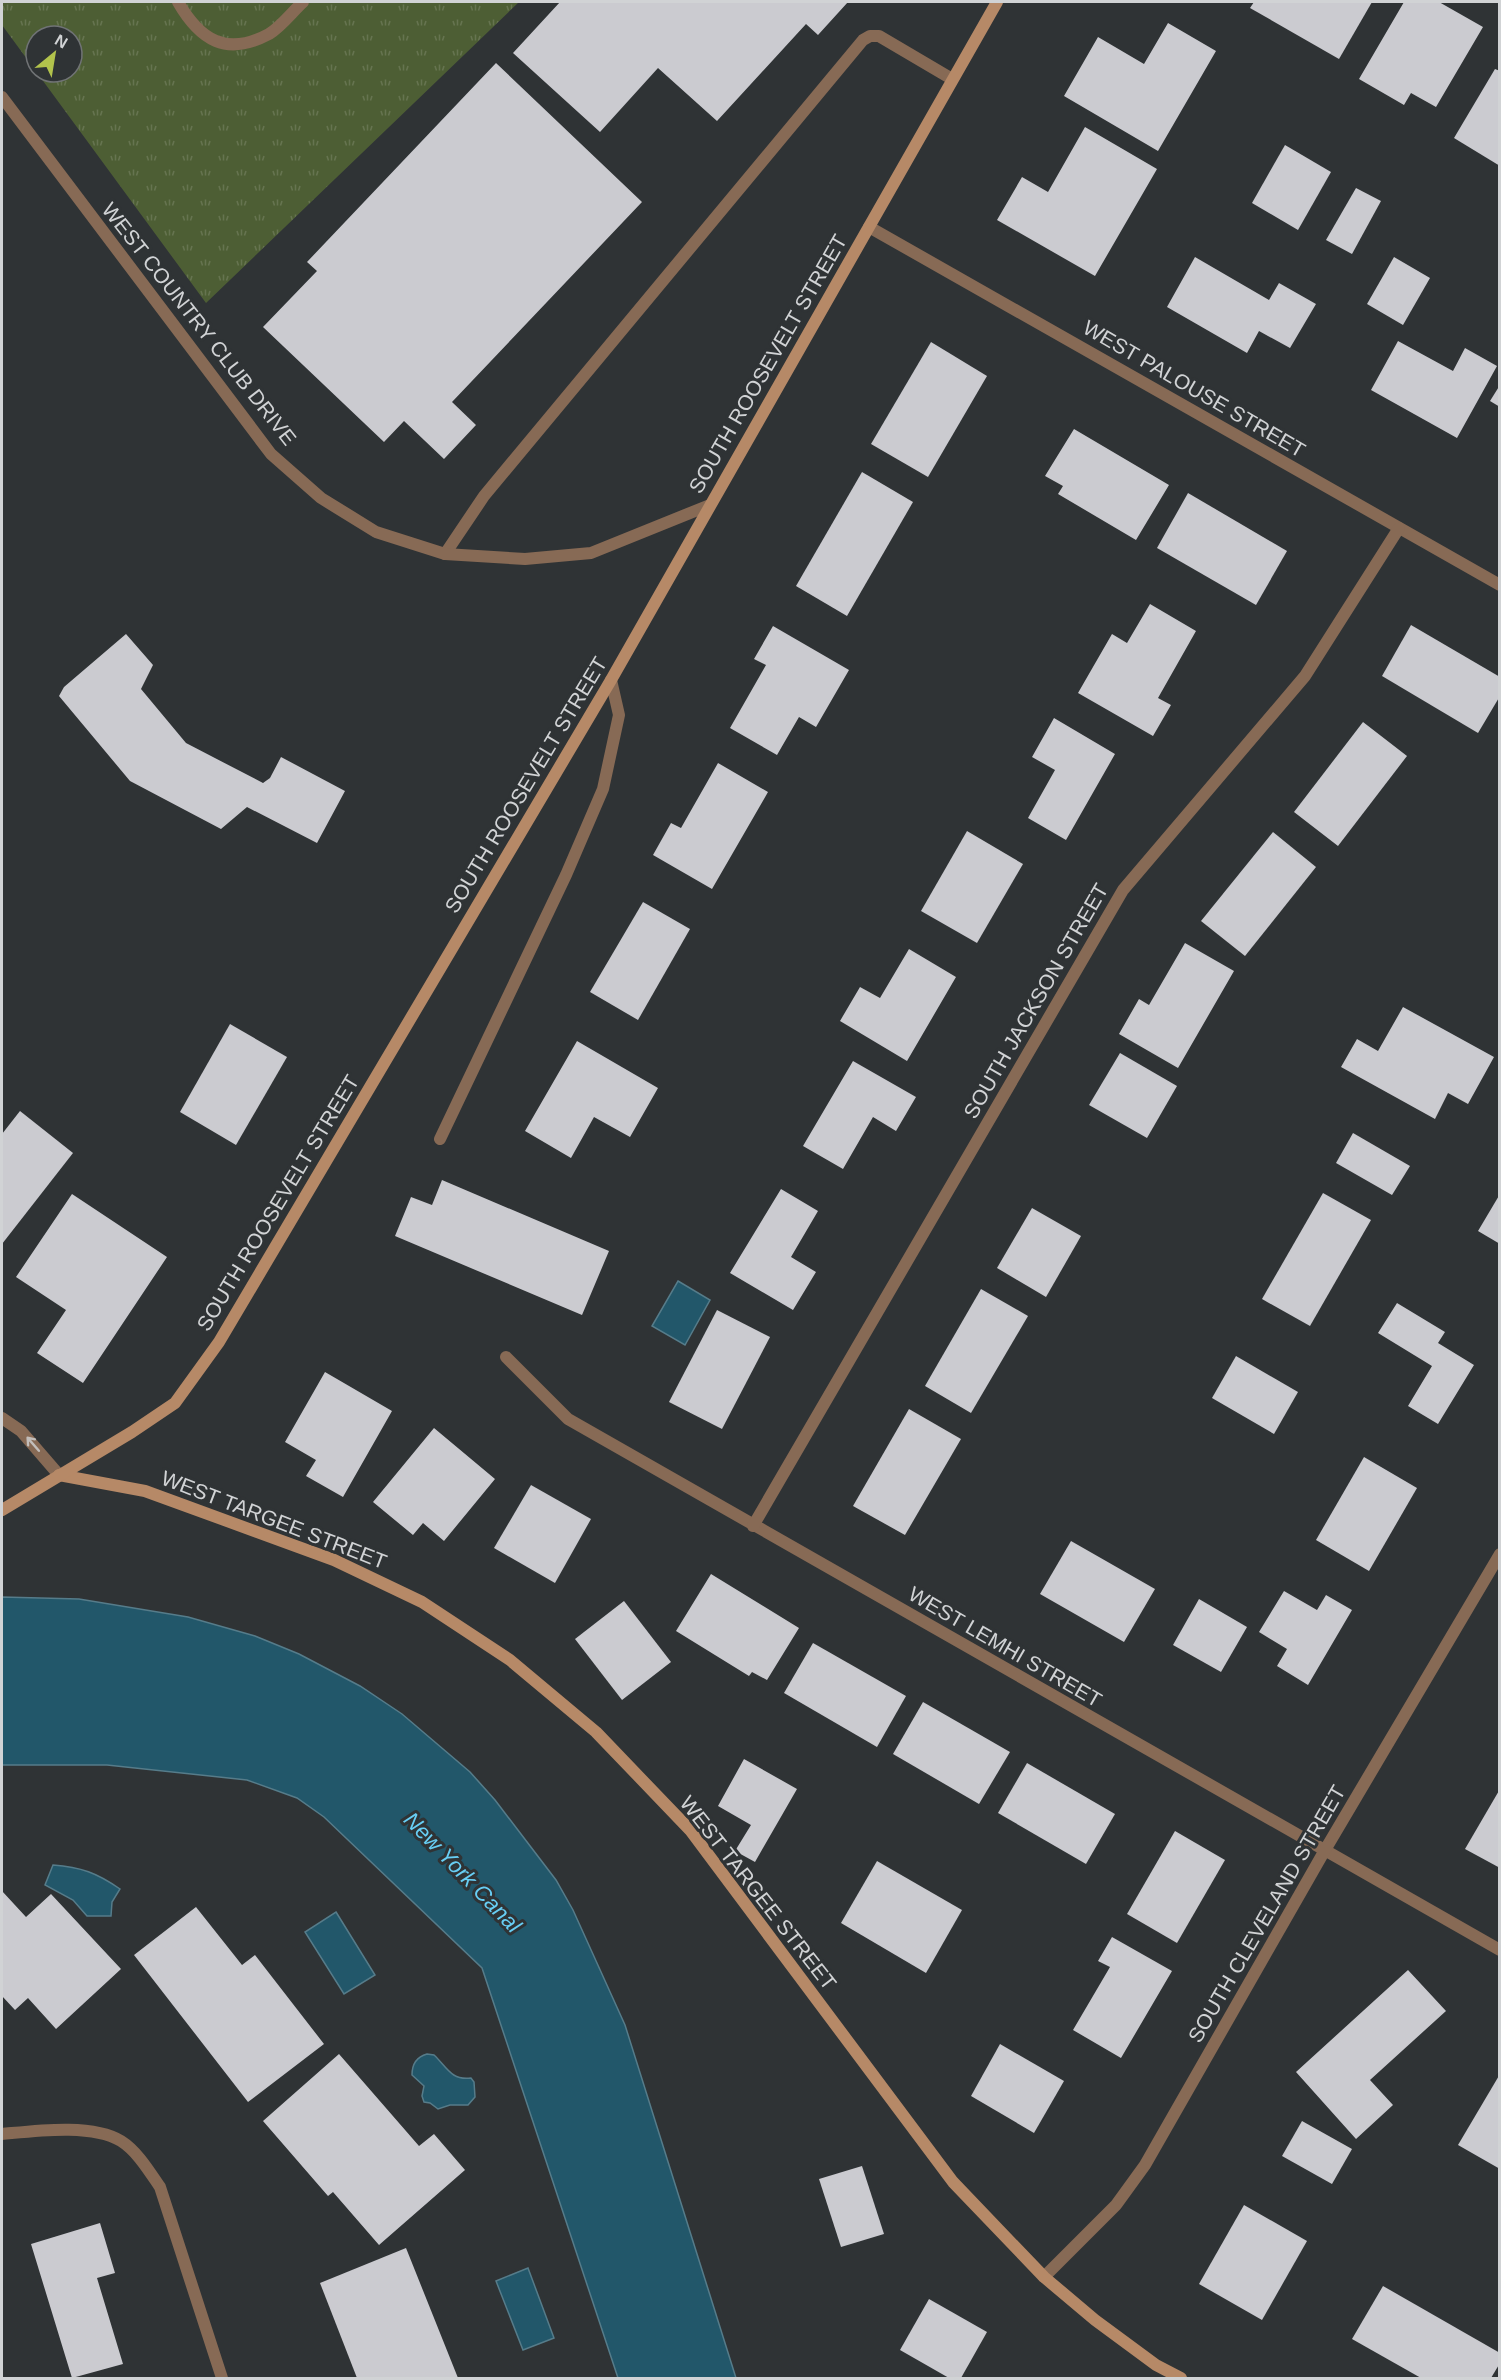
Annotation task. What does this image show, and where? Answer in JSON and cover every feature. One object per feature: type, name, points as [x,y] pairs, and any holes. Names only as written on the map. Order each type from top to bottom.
[{"type":"street","points":[[178,2],[189,21],[202,35],[219,42],[242,44],[271,33],[303,2]]},
{"type":"street","name":"SOUTH ROOSEVELT STREET","points":[[2,1509],[132,1432],[175,1403],[219,1342],[611,680],[997,2]]},
{"type":"street","points":[[445,554],[484,496],[863,40],[870,36],[879,36],[952,79]]},
{"type":"street","name":"WEST COUNTRY CLUB DRIVE","points":[[2,97],[271,454],[321,498],[376,532],[445,554],[525,559],[591,553],[710,505]]},
{"type":"street","name":"WEST PALOUSE STREET","points":[[869,227],[1500,585]]},
{"type":"street","name":"SOUTH JACKSON STREET","points":[[753,1526],[1123,890],[1305,676],[1399,528]]},
{"type":"street","points":[[440,1139],[566,875],[603,789],[619,715],[611,680]]},
{"type":"street","name":"WEST LEMHI STREET","points":[[506,1357],[568,1419],[1500,1950]]},
{"type":"street","points":[[2,1418],[21,1431],[59,1475]]},
{"type":"street","name":"WEST TARGEE STREET","points":[[59,1475],[145,1491],[334,1560],[422,1602],[510,1660],[596,1732],[690,1830],[953,2182],[1044,2277],[1095,2320],[1156,2365],[1180,2379]]},
{"type":"street","name":"SOUTH CLEVELAND STREET","points":[[1044,2277],[1116,2205],[1145,2165],[1325,1850],[1500,1554]]},
{"type":"street","points":[[2,2134],[62,2129],[92,2132],[120,2141],[143,2162],[160,2187],[222,2379]]},
{"type":"green space","points":[[2,2],[519,2],[206,303],[45,84],[84,84],[84,24],[24,24],[24,55],[2,25]]},
{"type":"water","points":[[678,1281],[710,1300],[685,1345],[652,1326]]},
{"type":"water","name":"New York Canal","points":[[2,1597],[79,1599],[188,1617],[255,1636],[299,1654],[360,1686],[402,1714],[470,1772],[495,1800],[556,1880],[573,1910],[625,2025],[736,2378],[618,2378],[482,1968],[324,1817],[297,1798],[247,1780],[107,1765],[2,1765]]},
{"type":"water","points":[[53,1865],[88,1872],[120,1889],[112,1902],[111,1916],[87,1916],[73,1900],[45,1885]]},
{"type":"water","points":[[336,1912],[375,1975],[344,1994],[305,1932]]},
{"type":"water","points":[[427,2054],[434,2055],[454,2075],[471,2078],[474,2082],[475,2097],[468,2105],[450,2105],[438,2109],[424,2102],[422,2096],[424,2086],[412,2075],[412,2071],[417,2059]]},
{"type":"water","points":[[528,2268],[554,2338],[523,2350],[496,2281]]},
{"type":"building","points":[[560,2],[848,2],[818,35],[806,24],[717,121],[658,68],[600,132],[513,53]]},
{"type":"building","points":[[1254,2],[1372,2],[1339,59],[1250,8]]},
{"type":"building","points":[[1404,2],[1439,2],[1483,27],[1436,107],[1411,93],[1404,105],[1359,79]]},
{"type":"building","points":[[1168,23],[1216,51],[1158,151],[1064,96],[1098,37],[1144,64]]},
{"type":"building","points":[[496,63],[642,202],[452,402],[476,425],[444,459],[404,421],[384,442],[263,327],[317,271],[307,262]]},
{"type":"building","points":[[1495,69],[1500,71],[1500,166],[1454,138]]},
{"type":"building","points":[[1085,127],[1157,169],[1095,276],[997,220],[1022,177],[1048,192]]},
{"type":"building","points":[[1285,145],[1331,172],[1298,230],[1252,203]]},
{"type":"building","points":[[1356,188],[1381,201],[1352,254],[1326,240]]},
{"type":"building","points":[[1195,257],[1269,300],[1279,283],[1316,304],[1290,348],[1259,331],[1247,353],[1167,307]]},
{"type":"building","points":[[1394,257],[1430,278],[1403,325],[1367,304]]},
{"type":"building","points":[[1398,341],[1453,371],[1465,348],[1497,366],[1457,438],[1371,390]]},
{"type":"building","points":[[931,342],[987,376],[928,477],[871,444]]},
{"type":"building","points":[[1500,385],[1500,407],[1490,401]]},
{"type":"building","points":[[1074,429],[1169,485],[1136,540],[1058,494],[1063,486],[1045,476]]},
{"type":"building","points":[[862,472],[913,502],[847,616],[796,586]]},
{"type":"building","points":[[1188,493],[1287,551],[1256,605],[1157,548]]},
{"type":"building","points":[[1150,604],[1196,631],[1158,698],[1171,705],[1153,736],[1078,693],[1112,634],[1127,643]]},
{"type":"building","points":[[1411,625],[1500,677],[1500,696],[1478,733],[1382,676]]},
{"type":"building","points":[[773,626],[849,670],[816,727],[799,717],[777,755],[730,728],[766,665],[754,659]]},
{"type":"building","points":[[126,634],[153,665],[141,689],[186,743],[263,783],[270,778],[281,757],[345,791],[317,843],[247,807],[221,829],[130,781],[59,696],[64,687]]},
{"type":"building","points":[[1054,718],[1115,754],[1066,840],[1028,818],[1055,770],[1032,757]]},
{"type":"building","points":[[1363,722],[1407,756],[1338,846],[1294,812]]},
{"type":"building","points":[[718,763],[768,792],[712,889],[653,855],[671,823],[681,828]]},
{"type":"building","points":[[967,831],[1023,864],[977,943],[921,911]]},
{"type":"building","points":[[1273,832],[1316,867],[1245,956],[1201,921]]},
{"type":"building","points":[[643,902],[690,929],[638,1020],[590,992]]},
{"type":"building","points":[[1185,943],[1234,971],[1178,1068],[1119,1034],[1139,999],[1149,1005]]},
{"type":"building","points":[[909,949],[956,977],[907,1061],[840,1021],[860,987],[880,998]]},
{"type":"building","points":[[1403,1007],[1494,1057],[1468,1104],[1448,1093],[1435,1119],[1341,1067],[1357,1039],[1378,1051]]},
{"type":"building","points":[[230,1024],[287,1057],[236,1145],[180,1112]]},
{"type":"building","points":[[577,1041],[658,1088],[630,1137],[594,1117],[571,1158],[525,1131]]},
{"type":"building","points":[[1120,1053],[1177,1086],[1147,1138],[1089,1105]]},
{"type":"building","points":[[853,1061],[916,1097],[896,1131],[873,1117],[843,1169],[803,1146]]},
{"type":"building","points":[[20,1111],[73,1153],[2,1244],[2,1134]]},
{"type":"building","points":[[1353,1133],[1410,1166],[1392,1195],[1336,1163]]},
{"type":"building","points":[[442,1180],[609,1251],[582,1315],[395,1236],[411,1197],[432,1205]]},
{"type":"building","points":[[781,1189],[818,1211],[791,1257],[816,1272],[793,1310],[730,1273]]},
{"type":"building","points":[[1323,1193],[1371,1220],[1310,1326],[1262,1299]]},
{"type":"building","points":[[72,1194],[167,1257],[83,1383],[37,1353],[66,1310],[16,1277]]},
{"type":"building","points":[[1500,1194],[1500,1244],[1478,1231]]},
{"type":"building","points":[[1032,1208],[1081,1236],[1046,1297],[997,1268]]},
{"type":"building","points":[[981,1289],[1028,1316],[971,1413],[925,1386]]},
{"type":"building","points":[[1397,1303],[1445,1332],[1438,1343],[1474,1365],[1438,1424],[1408,1406],[1432,1366],[1378,1333]]},
{"type":"building","points":[[717,1310],[770,1337],[722,1429],[669,1402]]},
{"type":"building","points":[[1236,1356],[1298,1392],[1274,1434],[1212,1398]]},
{"type":"building","points":[[325,1372],[392,1411],[343,1497],[306,1476],[316,1460],[285,1442]]},
{"type":"building","points":[[909,1409],[961,1439],[905,1535],[853,1506]]},
{"type":"building","points":[[434,1428],[495,1479],[444,1541],[423,1523],[413,1535],[373,1502]]},
{"type":"building","points":[[1364,1457],[1417,1488],[1369,1571],[1316,1540]]},
{"type":"building","points":[[531,1485],[591,1519],[555,1583],[494,1548]]},
{"type":"building","points":[[1071,1541],[1155,1589],[1124,1642],[1040,1594]]},
{"type":"building","points":[[711,1574],[799,1628],[767,1680],[752,1672],[749,1676],[676,1631]]},
{"type":"building","points":[[1284,1591],[1317,1610],[1326,1595],[1352,1610],[1308,1685],[1277,1666],[1287,1649],[1259,1632]]},
{"type":"building","points":[[1199,1599],[1247,1627],[1221,1672],[1173,1645]]},
{"type":"building","points":[[624,1601],[671,1662],[622,1700],[575,1639]]},
{"type":"building","points":[[813,1643],[906,1696],[877,1747],[784,1693]]},
{"type":"building","points":[[923,1702],[1010,1752],[979,1804],[893,1754]]},
{"type":"building","points":[[744,1759],[797,1789],[755,1862],[735,1851],[751,1825],[718,1806]]},
{"type":"building","points":[[1027,1763],[1115,1814],[1086,1864],[998,1813]]},
{"type":"building","points":[[1500,1789],[1500,1868],[1465,1849]]},
{"type":"building","points":[[1175,1831],[1225,1860],[1177,1943],[1127,1914]]},
{"type":"building","points":[[877,1861],[962,1910],[926,1973],[841,1923]]},
{"type":"building","points":[[2,1891],[26,1917],[51,1894],[121,1969],[56,2029],[28,1998],[15,2010],[2,1996]]},
{"type":"building","points":[[196,1907],[242,1965],[255,1955],[324,2044],[248,2102],[134,1955]]},
{"type":"building","points":[[1112,1937],[1172,1971],[1121,2058],[1073,2030],[1110,1967],[1098,1961]]},
{"type":"building","points":[[1408,1970],[1446,2011],[1370,2080],[1393,2105],[1356,2139],[1296,2072]]},
{"type":"building","points":[[1000,2044],[1064,2081],[1034,2133],[971,2096]]},
{"type":"building","points":[[339,2054],[419,2146],[434,2134],[465,2170],[379,2245],[333,2192],[328,2196],[263,2121]]},
{"type":"building","points":[[1500,2074],[1500,2169],[1458,2145]]},
{"type":"building","points":[[1302,2121],[1352,2149],[1332,2184],[1282,2156]]},
{"type":"building","points":[[862,2166],[884,2234],[841,2247],[819,2179]]},
{"type":"building","points":[[1244,2205],[1307,2241],[1262,2320],[1199,2284]]},
{"type":"building","points":[[100,2223],[115,2273],[97,2278],[123,2364],[72,2378],[31,2244]]},
{"type":"building","points":[[406,2248],[458,2378],[357,2378],[320,2283]]},
{"type":"building","points":[[1383,2286],[1500,2353],[1500,2363],[1491,2378],[1421,2378],[1352,2339]]},
{"type":"building","points":[[929,2299],[987,2332],[961,2378],[949,2378],[900,2350]]}]
